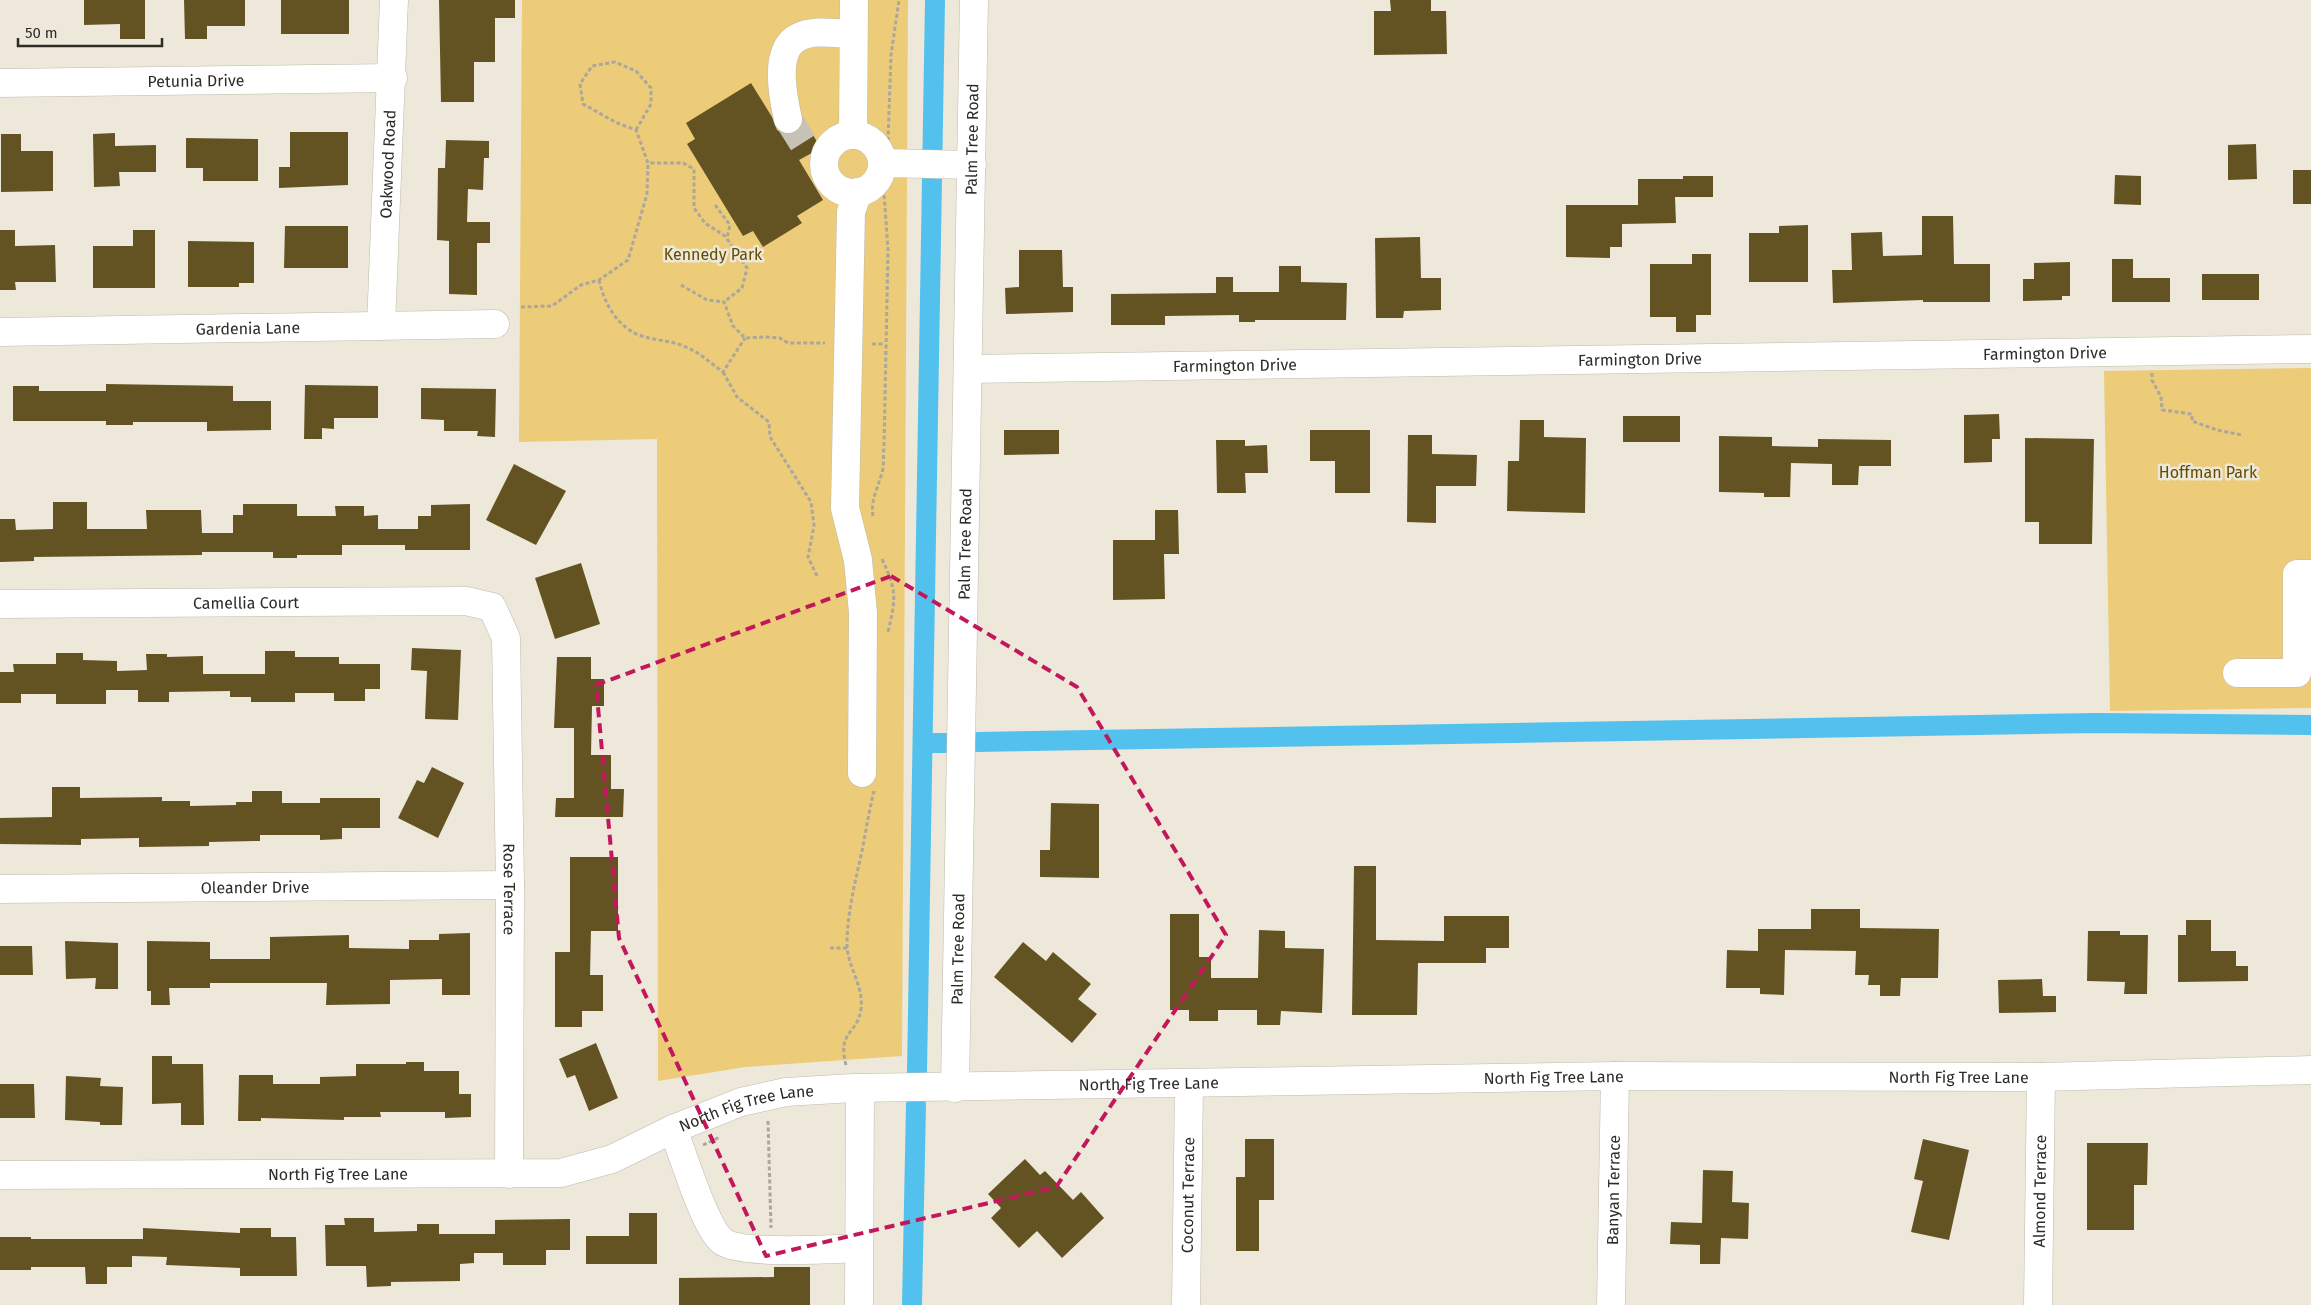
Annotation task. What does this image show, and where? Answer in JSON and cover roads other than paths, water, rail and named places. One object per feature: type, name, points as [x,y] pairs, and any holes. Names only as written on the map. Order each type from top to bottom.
[{"type":"street","name":"Oakwood Road","points":[[381,326],[393,78],[394,0]]},
{"type":"street","points":[[853,135],[854,0]]},
{"type":"street","name":"Palm Tree Road","points":[[955,1088],[969,369],[965,165],[974,0]]},
{"type":"street","points":[[788,119],[782,90],[783,61],[786,49],[793,40],[813,33],[853,34]]},
{"type":"street","name":"Petunia Drive","points":[[0,82],[393,78]]},
{"type":"street","points":[[888,156],[879,178],[873,185],[858,192],[849,193],[840,190],[827,176],[817,160],[843,136],[853,135],[869,140],[888,156],[965,165]]},
{"type":"street","points":[[858,192],[851,212],[846,508],[858,560],[863,613],[862,773]]},
{"type":"street","name":"Gardenia Lane","points":[[0,332],[495,324]]},
{"type":"street","name":"Farmington Drive","points":[[969,369],[2311,350]]},
{"type":"street","points":[[2237,673],[2304,673],[2304,618],[2297,574],[2311,574]]},
{"type":"street","name":"Camellia Court","points":[[0,604],[466,601],[492,607]]},
{"type":"street","name":"Rose Terrace","points":[[492,607],[506,638],[510,885],[509,1174]]},
{"type":"street","name":"Oleander Drive","points":[[0,889],[510,885]]},
{"type":"street","name":"North Fig Tree Lane","points":[[0,1176],[509,1174],[562,1172],[612,1159],[673,1129],[741,1102],[786,1092],[860,1089],[1615,1076],[2041,1077],[2311,1070]]},
{"type":"street","name":"Banyan Terrace","points":[[1611,1305],[1615,1076]]},
{"type":"street","name":"Almond Terrace","points":[[2038,1305],[2041,1077]]},
{"type":"street","name":"Coconut Terrace","points":[[1186,1305],[1189,1084]]},
{"type":"street","points":[[859,1305],[860,1089]]},
{"type":"street","points":[[673,1129],[711,1228],[723,1242],[746,1249],[859,1248]]},
{"type":"waterway","points":[[917,1072],[935,0]]},
{"type":"waterway","points":[[977,742],[2098,723],[2311,725]]},
{"type":"waterway","points":[[923,743],[946,743]]},
{"type":"waterway","points":[[912,1305],[916,1104]]},
{"type":"tunnel","points":[[788,119],[810,154]]},
{"type":"park label","name":"Kennedy Park","points":[[713,254]]},
{"type":"park label","name":"Hoffman Park","points":[[2208,472]]}]
